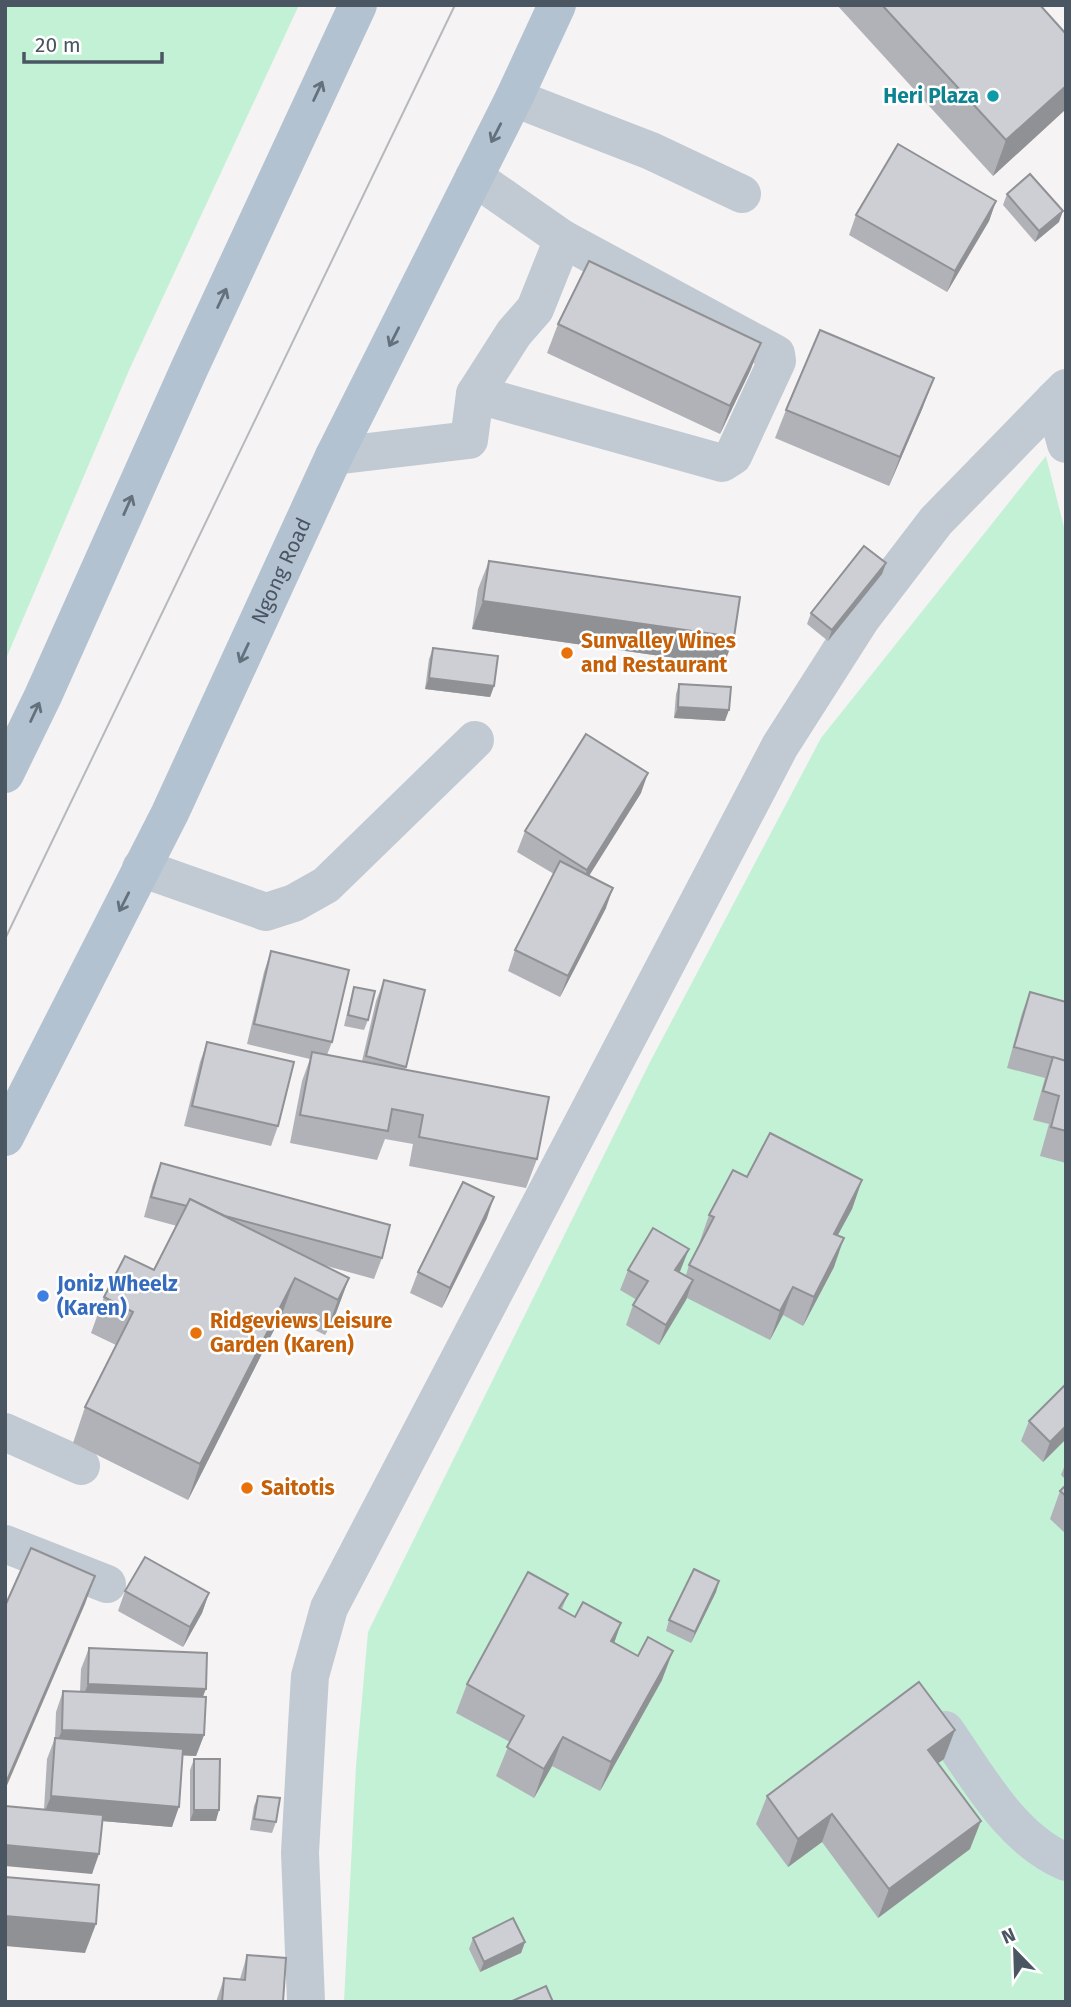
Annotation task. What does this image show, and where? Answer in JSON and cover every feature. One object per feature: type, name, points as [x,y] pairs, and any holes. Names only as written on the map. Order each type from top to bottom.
[{"type":"main road","points":[[5,774],[358,5]]},
{"type":"main road","name":"Ngong Road","points":[[5,1137],[170,813],[334,456],[514,98],[557,5]]},
{"type":"street","points":[[514,98],[651,152],[742,194]]},
{"type":"street","points":[[474,177],[563,239],[776,354],[778,361],[733,456],[722,463],[475,394]]},
{"type":"street","points":[[334,456],[470,440],[475,394],[514,333],[536,309],[563,239]]},
{"type":"street","points":[[1060,394],[1066,444]]},
{"type":"street","points":[[306,2002],[300,1853],[310,1676],[329,1608],[780,746],[861,619],[936,521],[1060,394]]},
{"type":"street","points":[[141,869],[265,912],[295,903],[326,885],[475,740]]},
{"type":"street","points":[[5,1432],[81,1466]]},
{"type":"street","points":[[5,1544],[107,1584]]},
{"type":"street","points":[[945,1730],[1019,1830],[1049,1854],[1066,1862]]},
{"type":"green space","points":[[5,5],[299,5],[130,368],[5,661]]},
{"type":"green space","points":[[1046,456],[1066,535],[1066,2002],[344,2002],[356,1766],[368,1632],[649,1064],[821,738]]},
{"type":"building","points":[[882,5],[1040,5],[1066,34],[1066,86],[1006,140]]},
{"type":"building","points":[[898,144],[996,201],[955,271],[856,215]]},
{"type":"building","points":[[1030,174],[1063,211],[1039,231],[1007,194]]},
{"type":"building","points":[[589,261],[761,343],[730,406],[558,324]]},
{"type":"building","points":[[820,330],[934,378],[900,457],[786,410]]},
{"type":"building","points":[[864,546],[886,563],[832,630],[811,613]]},
{"type":"building","points":[[489,561],[740,597],[734,637],[483,601]]},
{"type":"building","points":[[433,648],[498,656],[494,686],[429,678]]},
{"type":"building","points":[[679,684],[731,687],[729,710],[678,707]]},
{"type":"building","points":[[586,734],[648,773],[587,870],[525,831]]},
{"type":"building","points":[[560,861],[613,888],[568,976],[515,950]]},
{"type":"building","points":[[271,951],[349,970],[332,1042],[254,1024]]},
{"type":"building","points":[[384,980],[425,990],[406,1067],[366,1056]]},
{"type":"building","points":[[354,987],[375,991],[368,1020],[348,1015]]},
{"type":"building","points":[[1030,992],[1066,1002],[1066,1061],[1014,1047]]},
{"type":"building","points":[[207,1042],[294,1062],[278,1126],[192,1106]]},
{"type":"building","points":[[312,1052],[549,1097],[537,1159],[419,1137],[423,1115],[392,1109],[388,1131],[300,1115]]},
{"type":"building","points":[[1053,1057],[1066,1061],[1066,1131],[1051,1127],[1059,1096],[1043,1091]]},
{"type":"building","points":[[770,1133],[862,1180],[834,1234],[844,1238],[814,1297],[793,1287],[780,1311],[689,1265],[714,1217],[709,1215],[733,1170],[747,1177]]},
{"type":"building","points":[[161,1163],[390,1225],[382,1258],[225,1216],[190,1199],[187,1206],[151,1197]]},
{"type":"building","points":[[463,1182],[494,1197],[450,1288],[418,1272]]},
{"type":"building","points":[[190,1199],[349,1278],[338,1300],[295,1278],[200,1464],[85,1407],[133,1312],[104,1297],[125,1256],[154,1270]]},
{"type":"building","points":[[653,1228],[689,1249],[675,1270],[693,1280],[666,1325],[633,1305],[648,1281],[628,1270]]},
{"type":"building","points":[[1066,1384],[1066,1426],[1050,1442],[1029,1421]]},
{"type":"building","points":[[1066,1485],[1066,1496],[1060,1491]]},
{"type":"building","points":[[31,1548],[95,1576],[5,1785],[5,1606]]},
{"type":"building","points":[[145,1557],[209,1593],[190,1627],[125,1591]]},
{"type":"building","points":[[694,1569],[719,1581],[695,1632],[669,1620]]},
{"type":"building","points":[[528,1572],[568,1594],[559,1608],[575,1617],[583,1602],[621,1623],[611,1641],[638,1656],[648,1637],[673,1651],[611,1762],[563,1737],[544,1769],[507,1747],[524,1716],[467,1684]]},
{"type":"building","points":[[89,1648],[207,1653],[206,1689],[88,1684]]},
{"type":"building","points":[[919,1682],[955,1730],[928,1750],[981,1821],[889,1889],[832,1814],[798,1839],[767,1796]]},
{"type":"building","points":[[63,1691],[206,1697],[204,1735],[62,1730]]},
{"type":"building","points":[[55,1738],[183,1749],[179,1807],[51,1796]]},
{"type":"building","points":[[194,1759],[220,1759],[219,1810],[194,1810]]},
{"type":"building","points":[[258,1796],[280,1798],[276,1822],[254,1819]]},
{"type":"building","points":[[5,1806],[103,1815],[99,1854],[5,1845]]},
{"type":"building","points":[[5,1877],[99,1885],[96,1924],[5,1916]]},
{"type":"building","points":[[513,1918],[525,1942],[484,1962],[473,1938]]},
{"type":"building","points":[[247,1955],[286,1958],[283,2002],[222,2002],[224,1978],[245,1980]]},
{"type":"building","points":[[546,1986],[553,2002],[510,2002]]},
{"type":"tram line","points":[[5,939],[455,5]]},
{"type":"place","name":"Heri Plaza","points":[[993,96]]},
{"type":"place","name":"Sunvalley Wines and Restaurant","points":[[567,653]]},
{"type":"place","name":"Joniz Wheelz (Karen)","points":[[43,1296]]},
{"type":"place","name":"Ridgeviews Leisure Garden (Karen)","points":[[196,1333]]},
{"type":"place","name":"Saitotis","points":[[247,1488]]}]
